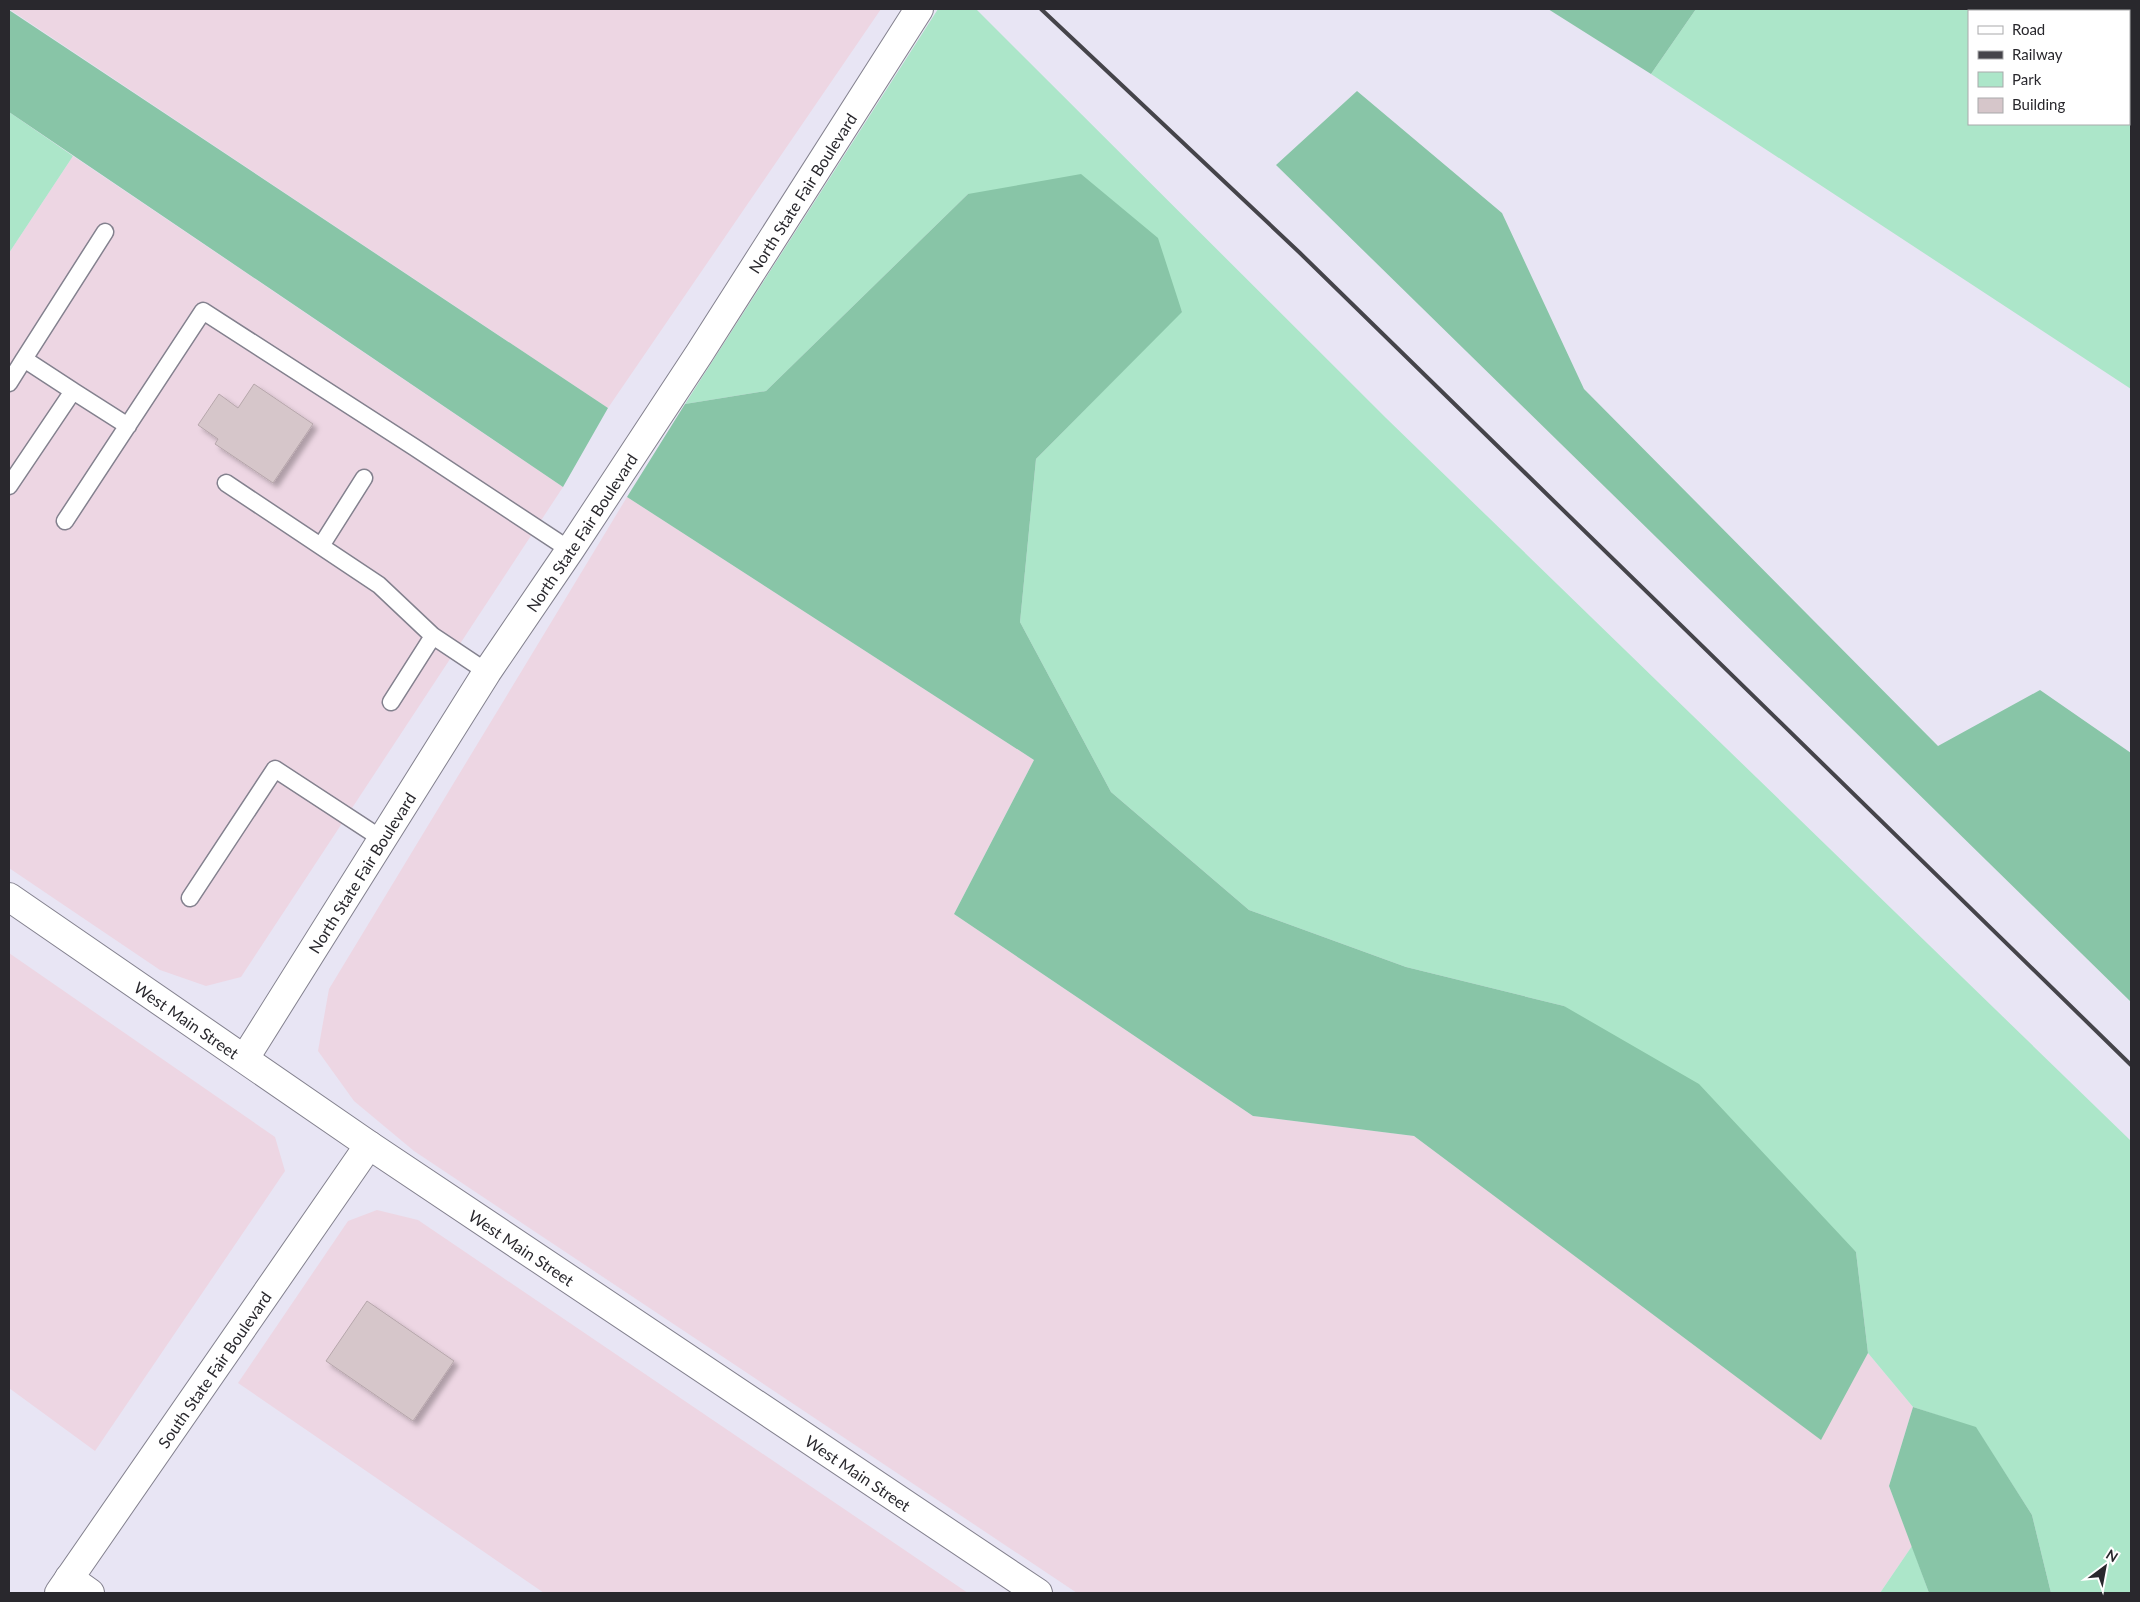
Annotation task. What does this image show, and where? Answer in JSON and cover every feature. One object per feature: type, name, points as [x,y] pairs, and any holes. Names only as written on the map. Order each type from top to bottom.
[{"type":"street","name":"North State Fair Boulevard","points":[[244,1058],[487,672],[694,362],[919,9]]},
{"type":"street","name":"West Main Street","points":[[9,897],[370,1145],[1038,1593]]},
{"type":"street","name":"South State Fair Boulevard","points":[[72,1588],[370,1145]]},
{"type":"lane","points":[[9,382],[104,232]]},
{"type":"lane","points":[[65,521],[203,311],[570,550]]},
{"type":"lane","points":[[24,359],[128,426]]},
{"type":"lane","points":[[9,486],[73,391]]},
{"type":"lane","points":[[321,546],[364,478]]},
{"type":"lane","points":[[226,483],[379,585],[433,636],[487,672]]},
{"type":"lane","points":[[391,702],[433,636]]},
{"type":"lane","points":[[190,898],[275,769],[382,840]]},
{"type":"shaded area","points":[[9,9],[881,9],[608,408]]},
{"type":"shaded area","points":[[73,156],[563,487],[241,977],[206,986],[160,970],[9,868],[9,253]]},
{"type":"shaded area","points":[[627,497],[1034,760],[954,914],[1253,1116],[1414,1136],[1820,1439],[1868,1353],[1913,1407],[1889,1486],[1912,1546],[1880,1593],[1077,1593],[414,1151],[354,1101],[318,1051],[329,989]]},
{"type":"shaded area","points":[[9,953],[275,1137],[285,1171],[95,1451],[9,1388]]},
{"type":"shaded area","points":[[377,1210],[418,1220],[968,1593],[544,1593],[238,1383],[348,1221]]},
{"type":"green space","points":[[938,9],[976,9],[1386,418],[2131,1141],[2131,1593],[2051,1593],[2032,1515],[1976,1428],[1913,1407],[1868,1353],[1856,1252],[1564,1006],[1406,967],[1249,910],[1111,792],[1020,622],[1036,459],[1182,311],[968,194],[766,391],[685,404]]},
{"type":"green space","points":[[1548,9],[1696,9],[1651,74]]},
{"type":"green space","points":[[1696,9],[2081,9],[2083,10],[1968,10],[1968,125],[2130,125],[2131,40],[2131,389],[1651,74]]},
{"type":"green space","points":[[2081,9],[2131,9],[2131,40],[2130,10]]},
{"type":"green space","points":[[9,10],[608,408],[563,487],[9,112]]},
{"type":"green space","points":[[1357,91],[1502,213],[1584,389],[1938,746],[2040,690],[2131,753],[2131,1002],[1276,165]]},
{"type":"green space","points":[[9,112],[73,156],[9,253]]},
{"type":"green space","points":[[1081,174],[1158,238],[1182,312],[1036,459],[1020,622],[1111,792],[1249,910],[1406,967],[1564,1006],[1699,1084],[1856,1252],[1868,1353],[1821,1440],[1414,1136],[1253,1116],[954,914],[1034,760],[627,497],[685,404],[766,391],[968,194]]},
{"type":"green space","points":[[1913,1407],[1976,1427],[2032,1515],[2051,1593],[1929,1593],[1889,1486]]},
{"type":"green space","points":[[1912,1546],[1929,1593],[1880,1593]]},
{"type":"building","points":[[254,384],[313,424],[273,483],[215,444],[218,439],[198,425],[219,394],[238,408]]},
{"type":"building","points":[[367,1301],[454,1361],[413,1421],[326,1361]]},
{"type":"railway","points":[[1041,9],[1300,253],[2131,1065]]}]
